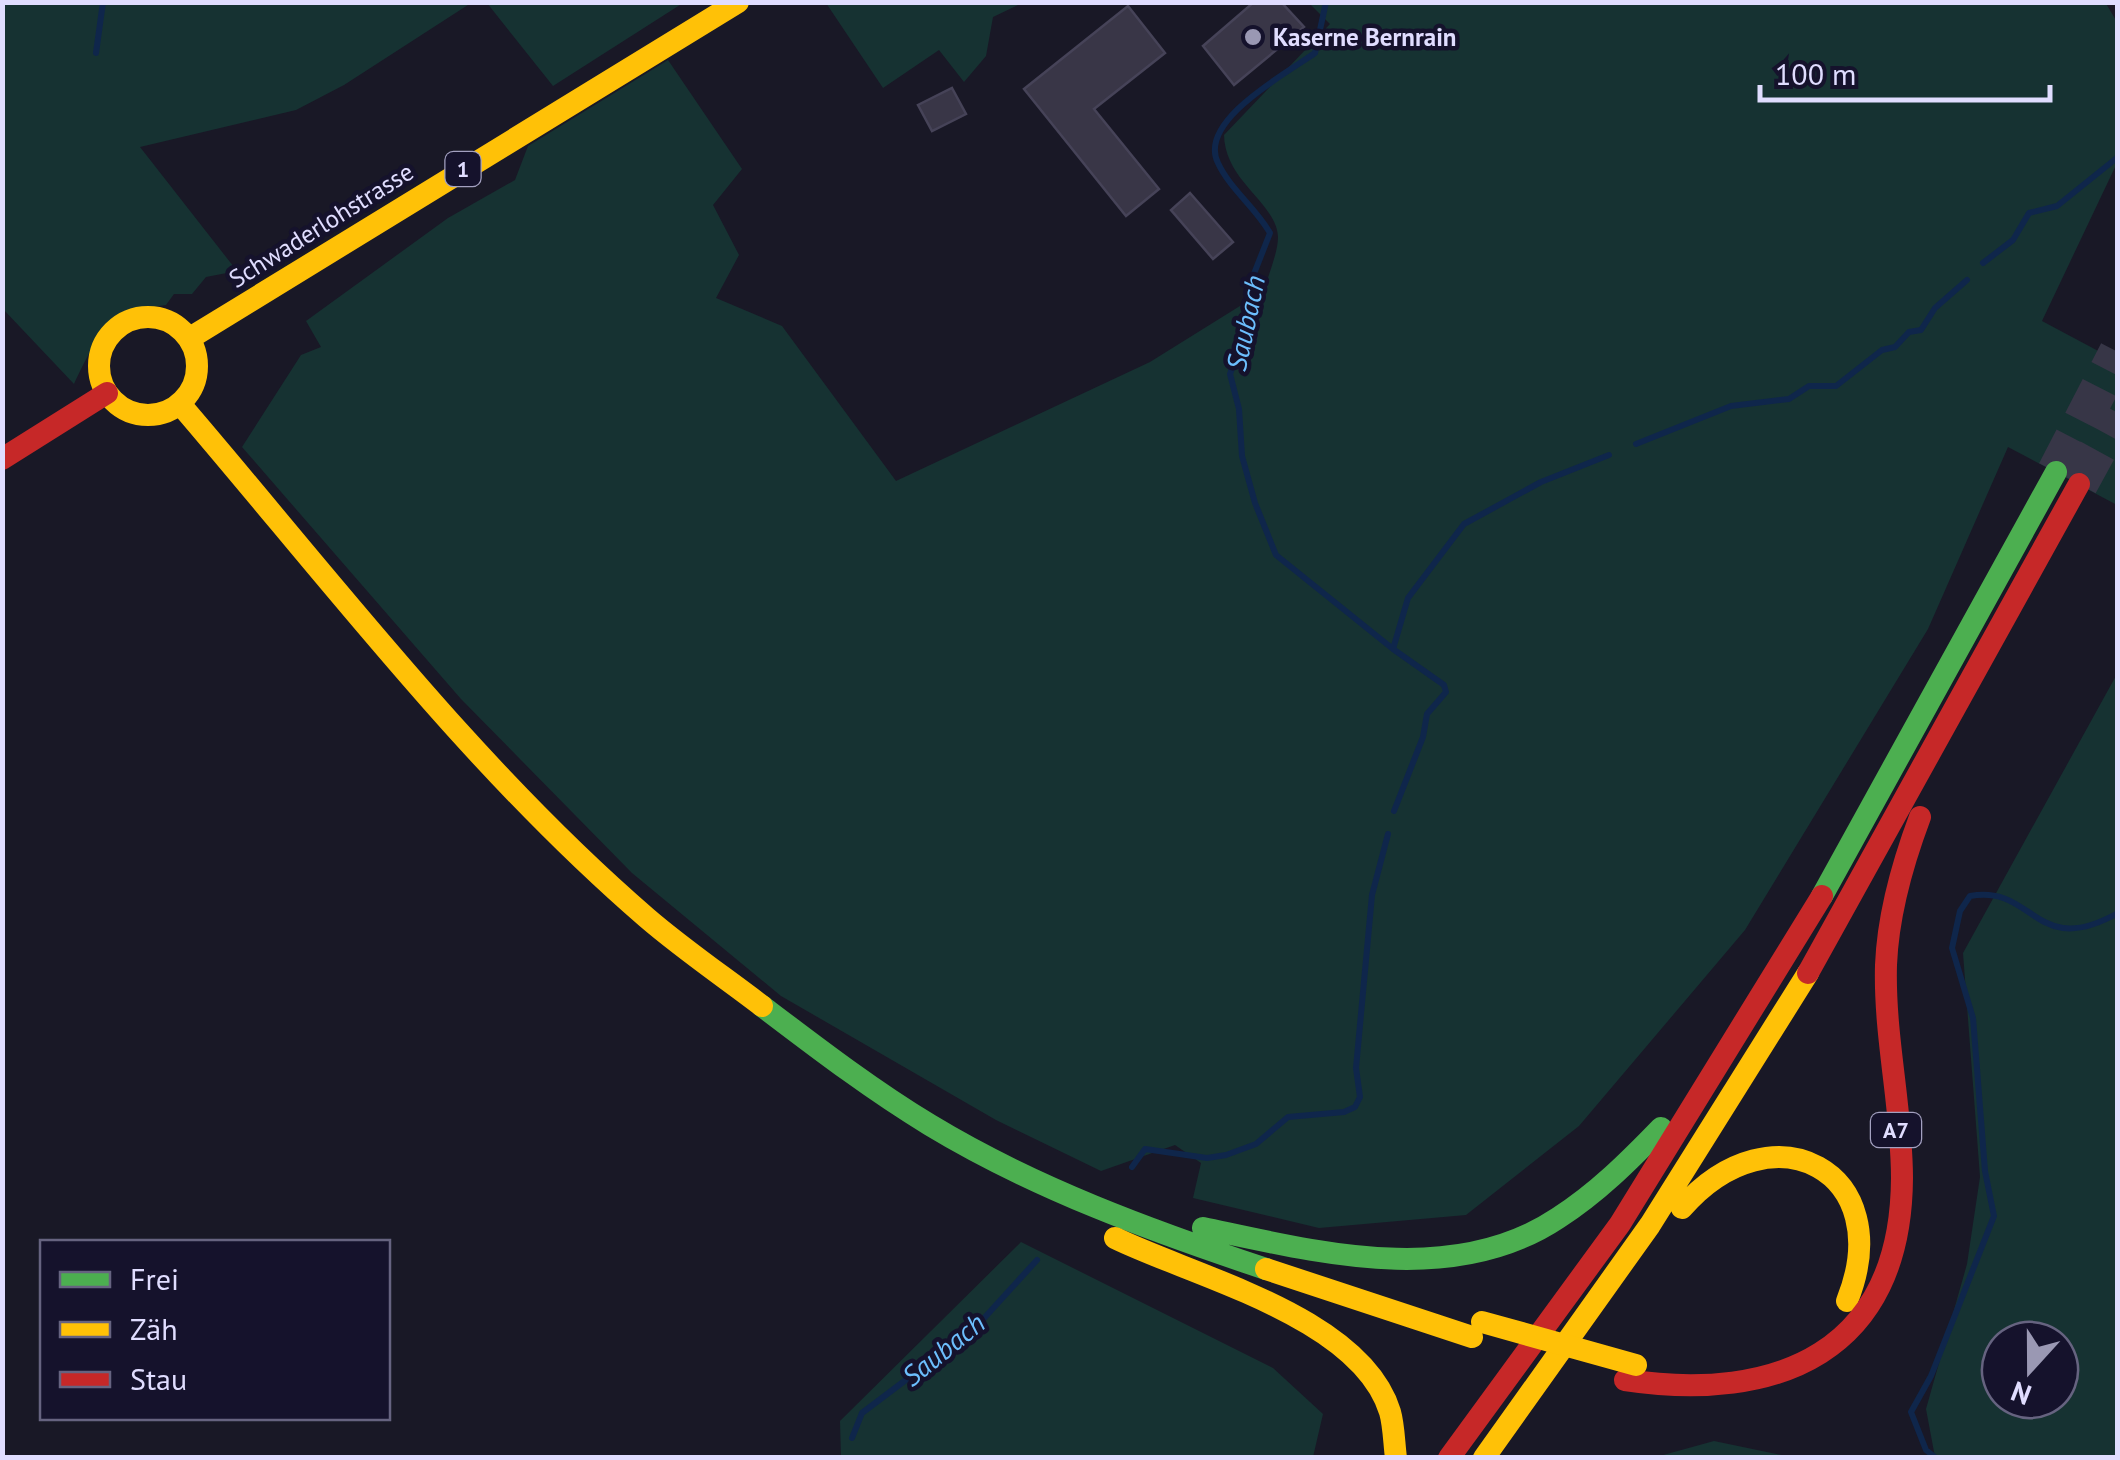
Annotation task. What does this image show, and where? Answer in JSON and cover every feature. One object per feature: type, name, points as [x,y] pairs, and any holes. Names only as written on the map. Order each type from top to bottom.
[{"type":"main road","name":"Schwaderlohstrasse","points":[[190,338],[738,2]]},
{"type":"main road","points":[[162,318],[190,338],[198,366],[196,380],[180,404],[150,416],[133,413],[106,394],[101,381],[100,353],[114,329],[128,320],[162,318]]},
{"type":"main road","points":[[2,459],[106,394]]},
{"type":"main road","points":[[180,404],[476,749],[553,830],[648,919],[805,1039]]},
{"type":"main road","name":"A7","points":[[1449,1458],[1610,1238],[1756,1009],[1888,782],[2056,472]]},
{"type":"main road","name":"A7","points":[[1484,1458],[1616,1280],[1780,1022],[1970,690],[2079,484]]},
{"type":"main road","name":"A7","points":[[930,1125],[1023,1174],[1184,1242],[1477,1330],[1697,1390],[1772,1379],[1834,1346],[1864,1314],[1891,1258],[1901,1204],[1886,998],[1892,908],[1906,856],[1970,690]]},
{"type":"main road","name":"A7","points":[[1188,1225],[1375,1260],[1436,1260],[1504,1246],[1548,1228],[1602,1191],[1663,1126],[1756,1009]]},
{"type":"main road","name":"A7","points":[[805,1039],[930,1125],[1128,1246],[1301,1321],[1343,1344],[1366,1365],[1383,1390],[1393,1416],[1396,1458]]},
{"type":"main road","name":"A7","points":[[805,1039],[1019,1153],[1188,1225],[1477,1330]]},
{"type":"main road","name":"A7","points":[[1616,1280],[1714,1175],[1757,1158],[1788,1157],[1828,1174],[1852,1202],[1863,1234],[1864,1259],[1854,1290],[1830,1324],[1797,1349],[1757,1366],[1727,1371],[1631,1372]]},
{"type":"green space","points":[[3,2],[471,3],[344,85],[296,110],[140,147],[237,271],[206,277],[192,294],[174,294],[166,305],[118,320],[99,339],[74,384],[3,309]]},
{"type":"green space","points":[[2105,2],[2117,22],[2117,163],[2042,321],[2117,361],[2117,505],[2008,447],[1928,629],[1745,930],[1579,1126],[1466,1215],[1319,1228],[1193,1198],[1201,1163],[1175,1145],[1101,1171],[996,1120],[781,996],[632,873],[461,699],[242,447],[301,355],[321,347],[306,321],[448,218],[515,180],[528,146],[668,60],[742,169],[713,205],[739,255],[716,298],[782,326],[896,481],[1150,362],[1264,291],[1278,243],[1275,225],[1233,166],[1224,135],[1330,24],[1309,3]]},
{"type":"green space","points":[[487,3],[683,3],[553,86]]},
{"type":"green space","points":[[826,3],[1022,3],[993,17],[986,56],[964,82],[939,50],[883,88]]},
{"type":"green space","points":[[2117,674],[2117,1457],[1935,1457],[1926,1409],[1967,1264],[1980,1177],[1963,953]]},
{"type":"green space","points":[[1021,1242],[1273,1368],[1323,1414],[1313,1457],[841,1457],[840,1421]]},
{"type":"green space","points":[[1714,1441],[1791,1457],[1656,1457]]},
{"type":"building","name":"Kaserne Bernrain","points":[[1254,2],[1281,2],[1304,27],[1234,85],[1203,46]]},
{"type":"building","points":[[1128,6],[1165,53],[1094,109],[1159,189],[1126,216],[1024,89]]},
{"type":"building","points":[[952,88],[966,114],[932,131],[918,105]]},
{"type":"building","points":[[1190,193],[1233,242],[1213,259],[1171,210]]},
{"type":"waterway","points":[[96,53],[103,2]]},
{"type":"waterway","name":"Saubach","points":[[1326,2],[1315,53],[1232,115],[1220,131],[1215,147],[1223,172],[1270,233],[1248,289],[1252,314],[1230,374],[1239,409],[1242,456],[1276,555],[1393,649]]},
{"type":"waterway","points":[[1983,263],[2013,240],[2029,213],[2057,206],[2118,157]]},
{"type":"waterway","points":[[1636,444],[1731,406],[1789,399],[1809,386],[1836,386],[1882,350],[1895,347],[1909,332],[1921,330],[1935,308],[1967,280]]},
{"type":"waterway","name":"Saubach","points":[[1394,811],[1423,737],[1427,714],[1446,692],[1444,685],[1393,649],[1408,598],[1464,524],[1541,482],[1609,455]]},
{"type":"waterway","name":"Saubach","points":[[1132,1167],[1145,1149],[1207,1158],[1226,1155],[1256,1144],[1288,1117],[1344,1112],[1355,1107],[1360,1097],[1356,1068],[1372,895],[1388,834]]},
{"type":"waterway","points":[[1936,1458],[1926,1450],[1911,1412],[1931,1376],[1994,1216],[1985,1171],[1973,1018],[1952,948],[1960,911],[1970,896],[1992,895],[2009,900],[2051,925],[2069,928],[2090,925],[2118,913]]},
{"type":"waterway","name":"Saubach","points":[[852,1438],[862,1413],[976,1327],[1037,1260]]},
{"type":"tunnel","points":[[2056,472],[2118,352]]},
{"type":"tunnel","points":[[2079,484],[2118,413]]},
{"type":"traffic: fast","points":[[1822,896],[2056,472]]},
{"type":"traffic: fast","points":[[762,1006],[887,1097],[1010,1169],[1094,1206],[1266,1269]]},
{"type":"traffic: fast","points":[[1203,1228],[1338,1254],[1430,1258],[1474,1252],[1517,1240],[1558,1218],[1599,1187],[1661,1128]]},
{"type":"traffic: slow","points":[[190,338],[738,2]]},
{"type":"traffic: slow","points":[[148,317],[167,320],[183,331],[194,347],[197,366],[194,385],[183,401],[167,412],[148,415],[129,412],[113,401],[102,385],[99,366],[102,347],[113,331],[129,320],[148,317]]},
{"type":"traffic: slow","points":[[180,404],[404,670],[521,799],[647,918],[762,1006]]},
{"type":"traffic: slow","points":[[1484,1458],[1650,1225],[1808,973]]},
{"type":"traffic: slow","points":[[1682,1208],[1717,1177],[1753,1161],[1788,1158],[1818,1167],[1842,1187],[1856,1217],[1859,1256],[1847,1301]]},
{"type":"traffic: slow","points":[[1115,1238],[1272,1304],[1346,1350],[1373,1379],[1390,1412],[1396,1458]]},
{"type":"traffic: slow","points":[[1266,1269],[1472,1337]]},
{"type":"traffic: slow","points":[[1482,1322],[1636,1365]]},
{"type":"traffic: jam","points":[[2,459],[107,393]]},
{"type":"traffic: jam","points":[[1808,973],[2079,484]]},
{"type":"traffic: jam","points":[[1625,1380],[1681,1385],[1733,1383],[1780,1372],[1820,1353],[1854,1324],[1880,1286],[1896,1238],[1902,1178],[1886,992],[1887,946],[1897,890],[1920,817]]},
{"type":"traffic: jam","points":[[1449,1458],[1620,1224],[1822,896]]},
{"type":"place","name":"Kaserne Bernrain","points":[[1253,37]]}]
